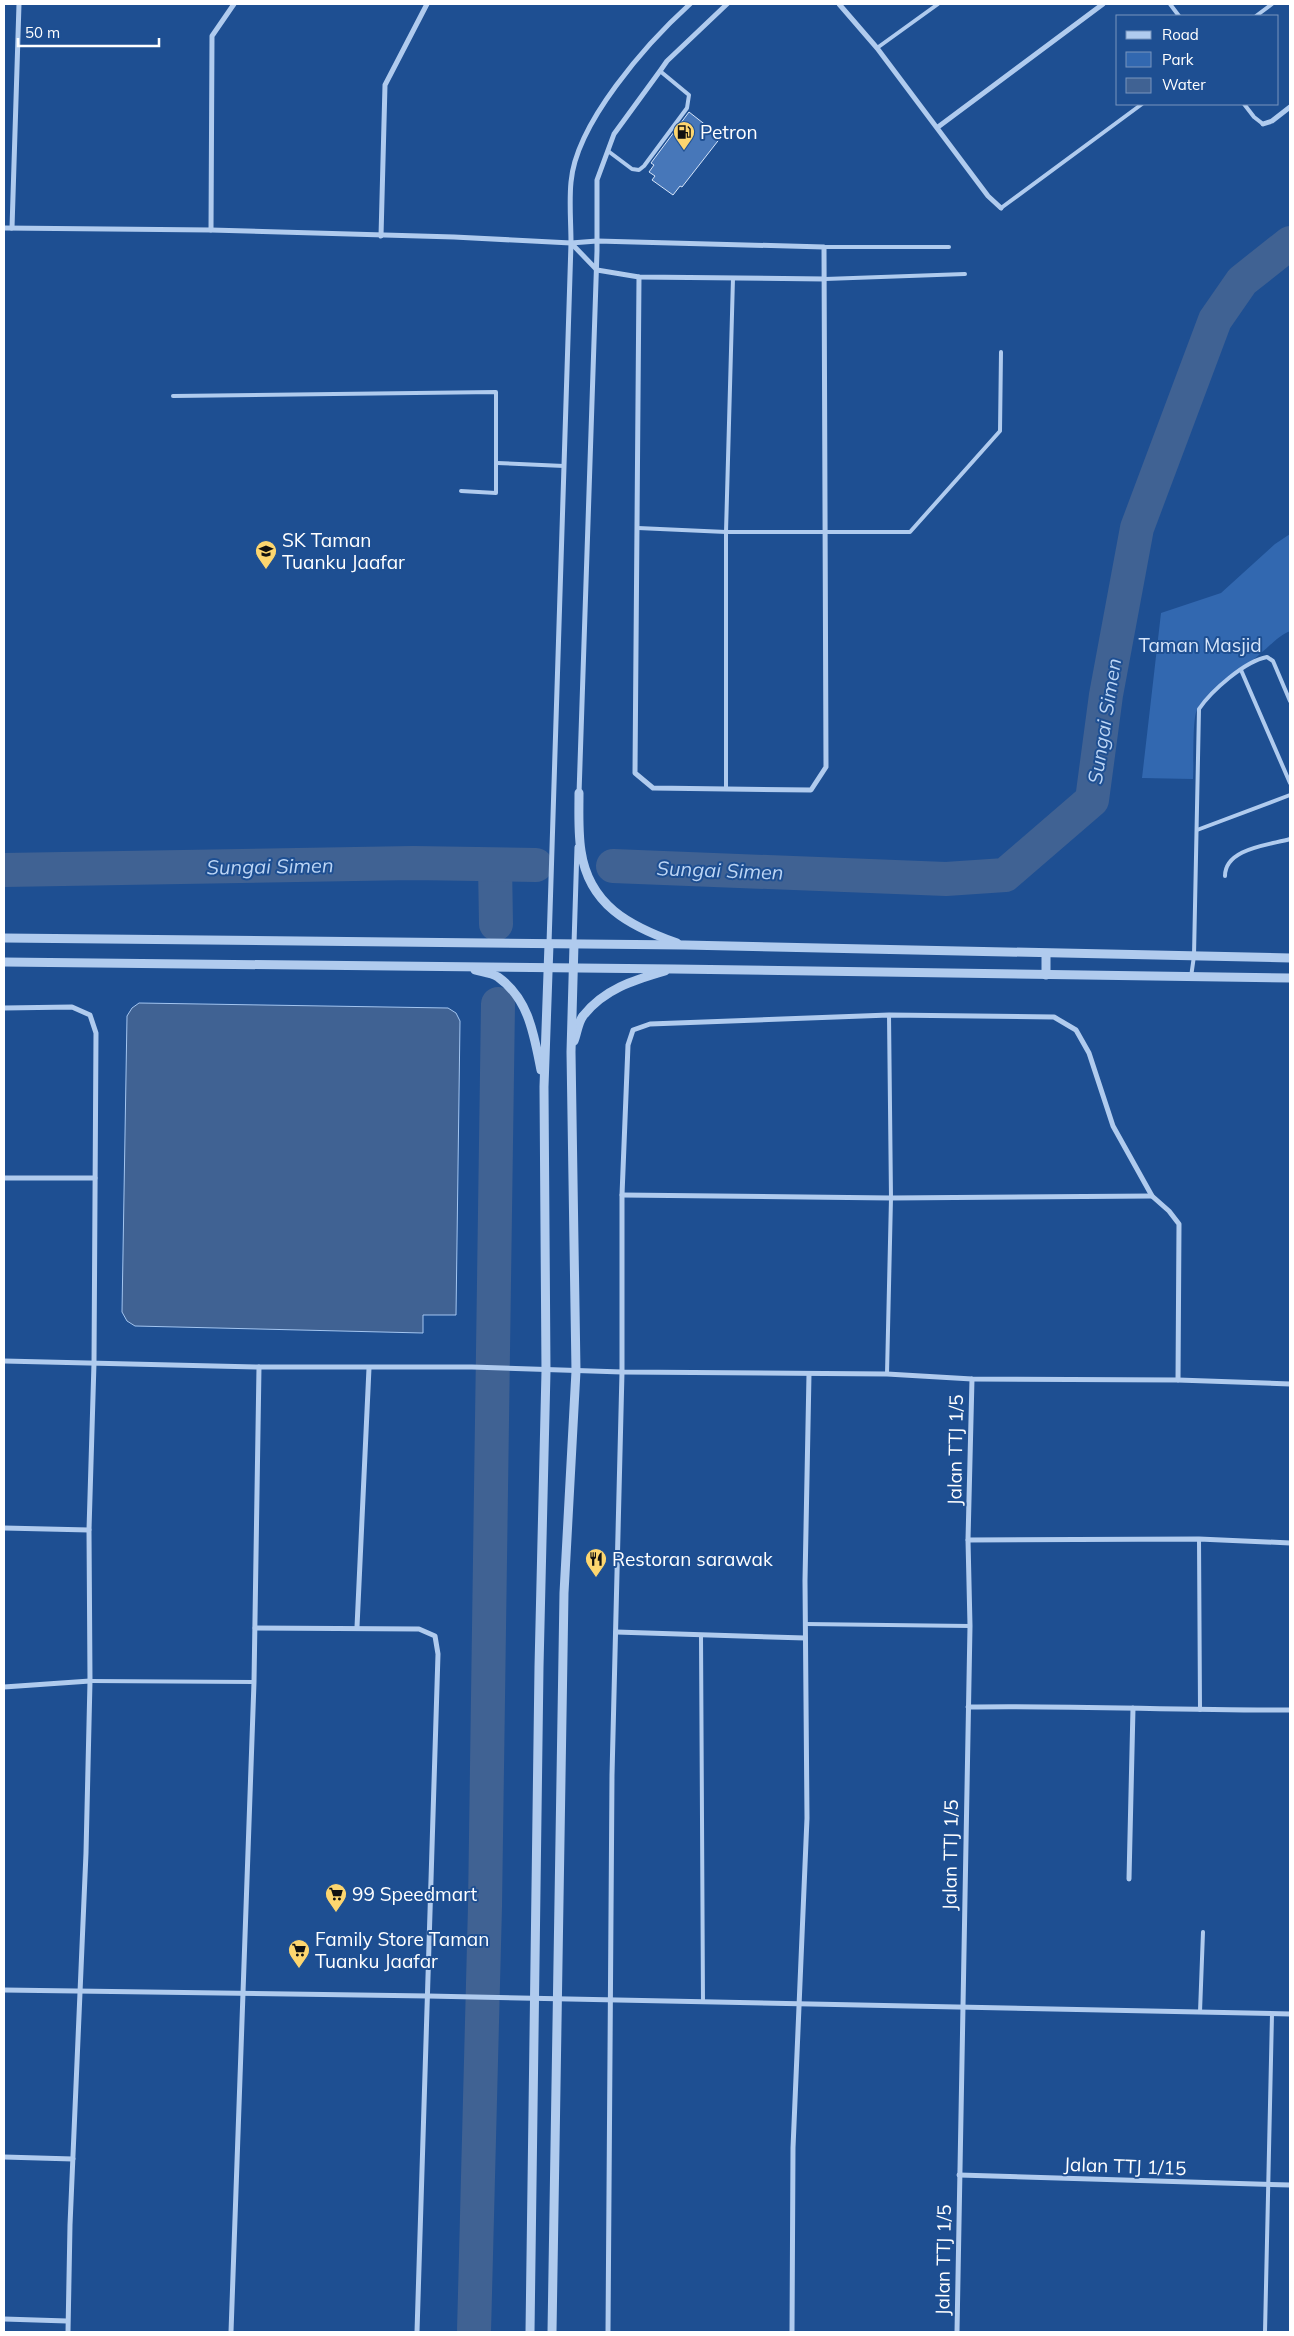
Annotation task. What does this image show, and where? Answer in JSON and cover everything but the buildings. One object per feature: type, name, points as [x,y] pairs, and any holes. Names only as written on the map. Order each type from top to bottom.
[{"type":"street","points":[[12,228],[19,4]]},
{"type":"street","points":[[210,230],[212,36],[234,4]]},
{"type":"street","points":[[381,236],[385,85],[427,4]]},
{"type":"street","points":[[530,2332],[534,1998],[546,1371],[544,1087],[571,243],[571,181],[581,145],[599,112],[632,66],[673,18],[690,4]]},
{"type":"street","points":[[552,2332],[564,1593],[576,1371],[570,1052],[597,241],[597,180],[614,134],[660,71],[704,24],[726,4]]},
{"type":"street","points":[[839,4],[877,48],[988,196],[1001,208]]},
{"type":"street","points":[[938,127],[1103,4]]},
{"type":"street","points":[[1263,124],[1272,121],[1290,107]]},
{"type":"street","points":[[4,228],[210,230],[454,237],[571,243],[597,241],[824,247],[826,767],[812,790],[653,788],[636,773],[639,277]]},
{"type":"street","points":[[571,243],[596,270],[639,277],[825,279]]},
{"type":"street","points":[[579,793],[581,851],[593,889],[603,902],[626,920],[656,935],[685,945]]},
{"type":"street","points":[[4,938],[685,945],[1290,958]]},
{"type":"street","points":[[1046,954],[1046,975]]},
{"type":"street","points":[[4,962],[548,967],[1290,978]]},
{"type":"street","points":[[462,967],[497,976],[521,1000],[532,1026],[544,1087]]},
{"type":"street","points":[[570,1052],[582,1016],[610,991],[631,980],[674,969]]},
{"type":"street","points":[[4,1008],[72,1007],[90,1015],[96,1033],[94,1363],[89,1530],[90,1681],[86,1853],[79,1991],[68,2332]]},
{"type":"street","points":[[608,2332],[609,2000],[622,1372],[622,1196],[628,1045],[633,1030],[650,1024],[889,1015],[1054,1017],[1076,1030],[1089,1053],[1112,1126],[1152,1196],[1169,1211],[1179,1224],[1178,1380]]},
{"type":"street","points":[[4,1178],[94,1178]]},
{"type":"street","points":[[622,1196],[891,1198],[1152,1196]]},
{"type":"street","points":[[4,1361],[259,1367],[472,1367],[546,1371],[887,1374],[972,1379],[1178,1380],[1290,1384]]},
{"type":"street","points":[[231,2332],[254,1682],[259,1367]]},
{"type":"street","points":[[357,1627],[369,1368]]},
{"type":"street","points":[[792,2332],[792,2148],[807,1818],[805,1624],[809,1374]]},
{"type":"street","name":"Jalan TTJ 1/5","points":[[957,2332],[961,2007],[970,1626],[968,1540],[972,1379]]},
{"type":"street","points":[[4,1528],[89,1530]]},
{"type":"street","points":[[968,1540],[1199,1539],[1290,1543]]},
{"type":"street","points":[[255,1628],[357,1627],[419,1629],[435,1636],[438,1654],[417,2332]]},
{"type":"street","points":[[616,1632],[805,1638]]},
{"type":"street","points":[[4,1687],[90,1681]]},
{"type":"street","points":[[968,1707],[1047,1706],[1290,1710]]},
{"type":"street","points":[[1129,1879],[1133,1708]]},
{"type":"street","points":[[4,1990],[445,1996],[1290,2014]]},
{"type":"street","points":[[4,2157],[73,2159]]},
{"type":"street","name":"Jalan TTJ 1/15","points":[[959,2175],[1290,2185]]},
{"type":"street","points":[[4,2319],[67,2321]]},
{"type":"lane","points":[[877,48],[938,4]]},
{"type":"lane","points":[[1170,4],[1178,15]]},
{"type":"lane","points":[[1257,15],[1272,4]]},
{"type":"lane","points":[[608,151],[632,169],[639,170],[688,108],[688,96],[660,71]]},
{"type":"lane","points":[[1001,208],[1141,105]]},
{"type":"lane","points":[[1245,105],[1254,117],[1263,124]]},
{"type":"lane","points":[[824,247],[949,247]]},
{"type":"lane","points":[[825,279],[965,274]]},
{"type":"lane","points":[[726,789],[726,532],[733,278]]},
{"type":"lane","points":[[638,528],[726,532],[910,532],[1000,431],[1001,352]]},
{"type":"lane","points":[[173,396],[496,392],[496,492],[461,492]]},
{"type":"lane","points":[[497,463],[564,466]]},
{"type":"lane","points":[[1191,977],[1194,956],[1200,709],[1206,699],[1241,670],[1257,659],[1267,657],[1274,661],[1290,701]]},
{"type":"lane","points":[[1241,670],[1290,783]]},
{"type":"lane","points":[[1198,830],[1290,795]]},
{"type":"lane","points":[[1225,876],[1225,870],[1231,860],[1240,853],[1290,839]]},
{"type":"lane","points":[[887,1374],[891,1198],[889,1015]]},
{"type":"lane","points":[[1199,1539],[1200,1710]]},
{"type":"lane","points":[[805,1624],[970,1626]]},
{"type":"lane","points":[[701,1636],[703,2002]]},
{"type":"lane","points":[[90,1681],[254,1682]]},
{"type":"lane","points":[[1200,2012],[1203,1932]]},
{"type":"lane","points":[[1265,2332],[1272,2014]]},
{"type":"green space","name":"Taman Masjid","points":[[1290,534],[1290,631],[1217,687],[1202,702],[1195,715],[1194,723],[1193,779],[1142,778],[1161,613],[1221,593],[1275,544]]},
{"type":"water","points":[[139,1003],[448,1008],[456,1013],[460,1021],[456,1315],[423,1315],[423,1333],[135,1326],[127,1321],[122,1312],[127,1016],[132,1008]]},
{"type":"waterway","name":"Sungai Simen","points":[[613,866],[946,879],[1005,875],[1092,800],[1106,695],[1137,528],[1215,320],[1242,281],[1290,243]]},
{"type":"waterway","name":"Sungai Simen","points":[[4,870],[413,863],[536,865]]},
{"type":"waterway","points":[[495,865],[496,924]]},
{"type":"waterway","points":[[474,2332],[485,1906],[498,1004]]},
{"type":"place","name":"Petron","points":[[684,151]]},
{"type":"place","name":"SK Taman Tuanku Jaafar","points":[[266,570]]},
{"type":"place","name":"Restoran sarawak","points":[[596,1578]]},
{"type":"place","name":"99 Speedmart","points":[[336,1913]]},
{"type":"place","name":"Family Store Taman Tuanku Jaafar","points":[[299,1969]]}]
